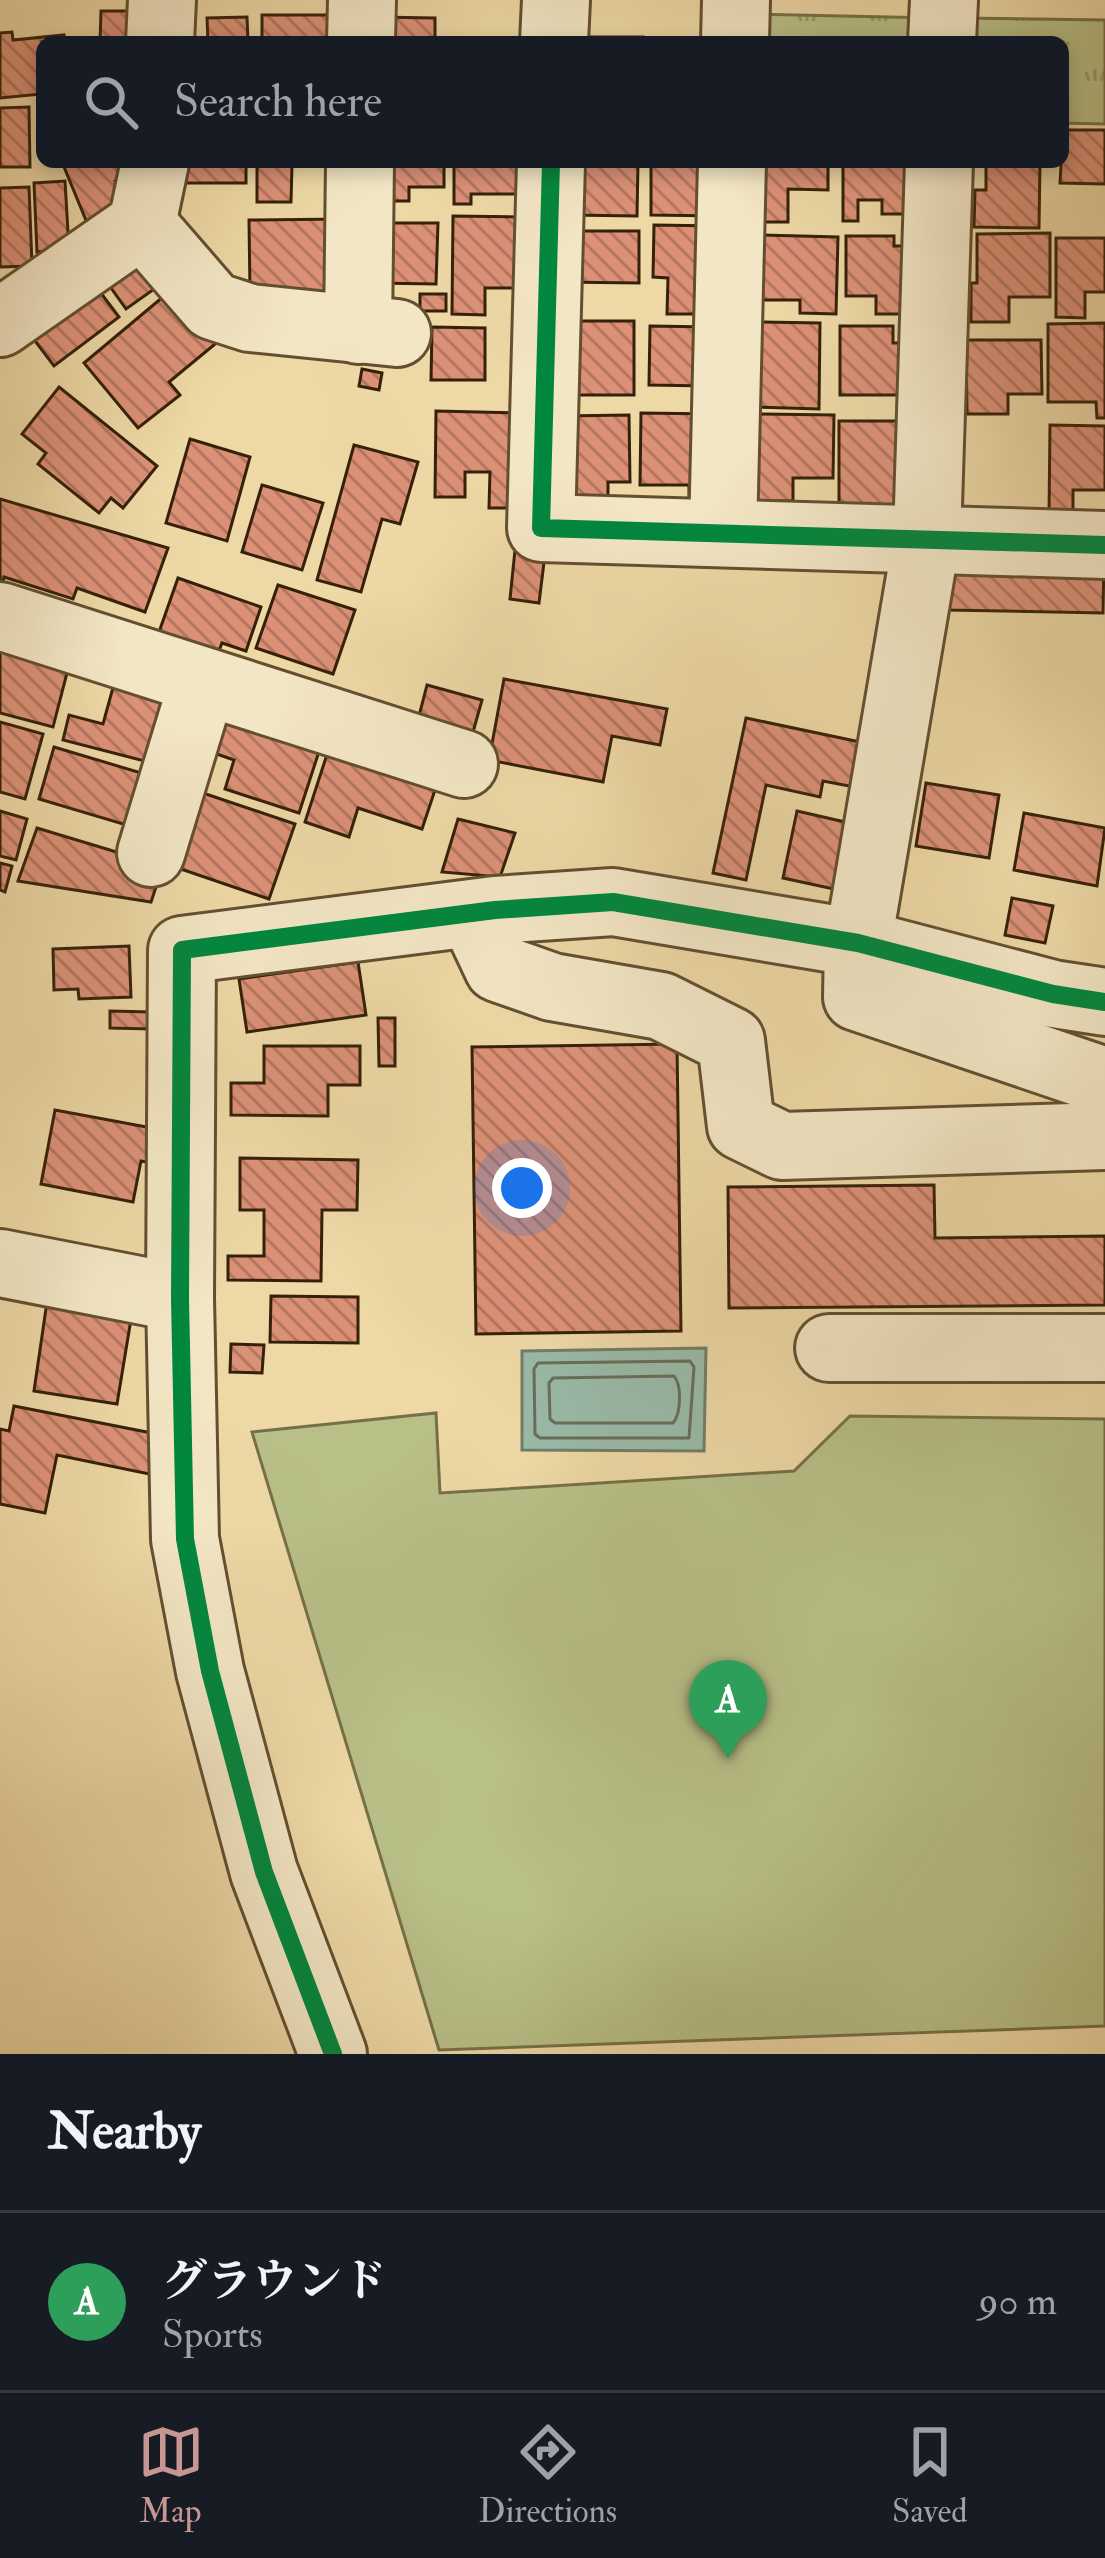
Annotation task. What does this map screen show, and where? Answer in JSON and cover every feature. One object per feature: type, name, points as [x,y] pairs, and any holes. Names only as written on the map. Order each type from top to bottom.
[{"type":"street","points":[[160,36],[162,0]]},
{"type":"street","points":[[361,36],[362,0]]},
{"type":"street","points":[[554,36],[556,0]]},
{"type":"street","points":[[735,36],[736,0]]},
{"type":"street","points":[[942,36],[944,0]]},
{"type":"street","points":[[0,323],[148,193],[213,306],[250,318],[378,332],[361,168]]},
{"type":"street","points":[[551,168],[541,528],[1105,544]]},
{"type":"street","points":[[724,533],[732,168]]},
{"type":"street","points":[[938,168],[927,537],[858,943],[857,997],[1105,1081]]},
{"type":"street","points":[[0,616],[464,764]]},
{"type":"street","points":[[151,853],[203,682]]},
{"type":"street","points":[[333,2054],[264,1872],[209,1671],[185,1539],[180,1298],[182,950],[613,902],[858,943],[1053,994],[1105,1002]]},
{"type":"street","points":[[473,915],[498,968],[552,986],[662,1006],[731,1042],[741,1126],[782,1146],[1105,1136]]},
{"type":"street","points":[[0,1263],[180,1298]]},
{"type":"street","points":[[830,1348],[1105,1348]]},
{"type":"green space","points":[[746,14],[934,18],[933,36],[746,36]]},
{"type":"green space","points":[[962,18],[1105,20],[1105,124],[1069,123],[1069,36],[962,36]]},
{"type":"green space","points":[[436,1413],[440,1493],[794,1471],[850,1416],[1105,1419],[1105,2026],[439,2050],[252,1432]]},
{"type":"water","points":[[706,1348],[704,1451],[522,1450],[522,1351]]},
{"type":"building","points":[[101,11],[145,11],[144,36],[100,36]]},
{"type":"building","points":[[262,15],[336,15],[336,36],[262,36]]},
{"type":"building","points":[[247,17],[248,36],[208,36],[207,18]]},
{"type":"building","points":[[376,17],[435,18],[435,36],[375,36]]},
{"type":"building","points":[[12,32],[13,40],[36,38],[36,95],[0,98],[0,33]]},
{"type":"building","points":[[29,107],[30,167],[0,167],[0,108]]},
{"type":"building","points":[[1069,130],[1105,130],[1105,184],[1060,183],[1061,168],[1069,168]]},
{"type":"building","points":[[64,168],[130,168],[133,174],[115,181],[129,214],[90,230]]},
{"type":"building","points":[[182,168],[246,168],[246,183],[182,183]]},
{"type":"building","points":[[257,168],[292,168],[291,202],[257,202]]},
{"type":"building","points":[[368,168],[444,168],[444,187],[409,187],[409,201],[368,201]]},
{"type":"building","points":[[454,168],[528,168],[528,194],[471,194],[471,204],[454,204]]},
{"type":"building","points":[[572,168],[638,168],[637,216],[571,215]]},
{"type":"building","points":[[651,168],[721,168],[720,216],[651,215]]},
{"type":"building","points":[[761,168],[828,168],[828,190],[788,189],[788,222],[760,222]]},
{"type":"building","points":[[843,168],[919,168],[919,214],[882,214],[882,200],[858,200],[858,221],[843,221]]},
{"type":"building","points":[[986,168],[1040,168],[1039,228],[974,227],[975,190],[986,190]]},
{"type":"building","points":[[65,181],[69,249],[37,252],[34,183]]},
{"type":"building","points":[[29,187],[32,266],[0,267],[0,188]]},
{"type":"building","points":[[453,216],[521,217],[521,288],[485,288],[485,315],[452,314]]},
{"type":"building","points":[[344,219],[345,301],[250,292],[249,220]]},
{"type":"building","points":[[376,223],[438,223],[436,284],[375,283]]},
{"type":"building","points":[[654,225],[719,226],[717,314],[667,314],[668,278],[653,277]]},
{"type":"building","points":[[560,231],[639,231],[639,283],[560,282]]},
{"type":"building","points":[[1050,233],[1050,297],[1009,297],[1009,322],[971,322],[977,234]]},
{"type":"building","points":[[760,235],[838,237],[836,314],[800,313],[800,300],[758,300]]},
{"type":"building","points":[[846,236],[894,236],[894,246],[923,246],[923,314],[876,314],[876,296],[846,296]]},
{"type":"building","points":[[1056,238],[1105,238],[1105,292],[1085,292],[1085,318],[1056,317]]},
{"type":"building","points":[[140,242],[167,280],[126,309],[99,271]]},
{"type":"building","points":[[182,281],[226,335],[169,382],[180,395],[138,428],[84,363]]},
{"type":"building","points":[[94,284],[119,317],[54,366],[29,333]]},
{"type":"building","points":[[420,294],[446,294],[446,311],[420,311]]},
{"type":"building","points":[[558,321],[634,321],[634,395],[558,395]]},
{"type":"building","points":[[756,322],[820,323],[819,409],[755,407]]},
{"type":"building","points":[[1105,323],[1105,418],[1097,418],[1096,402],[1048,402],[1048,324]]},
{"type":"building","points":[[650,326],[709,327],[708,386],[649,385]]},
{"type":"building","points":[[840,326],[893,326],[893,343],[917,343],[917,395],[840,395]]},
{"type":"building","points":[[432,327],[485,328],[485,380],[431,380]]},
{"type":"building","points":[[966,340],[1041,340],[1042,394],[1008,394],[1008,414],[967,414]]},
{"type":"building","points":[[362,369],[382,373],[379,390],[359,386]]},
{"type":"building","points":[[59,387],[157,466],[123,508],[111,498],[99,513],[38,464],[46,453],[22,434]]},
{"type":"building","points":[[436,411],[527,413],[525,508],[489,508],[490,472],[465,472],[465,497],[435,497]]},
{"type":"building","points":[[641,413],[715,414],[714,498],[689,497],[689,485],[640,485]]},
{"type":"building","points":[[754,414],[834,415],[833,478],[793,478],[793,501],[754,501]]},
{"type":"building","points":[[629,415],[630,482],[608,482],[608,504],[561,504],[560,416]]},
{"type":"building","points":[[839,421],[915,421],[915,516],[839,516]]},
{"type":"building","points":[[1050,425],[1105,426],[1105,490],[1073,490],[1073,516],[1049,515]]},
{"type":"building","points":[[190,439],[250,457],[227,541],[166,523]]},
{"type":"building","points":[[354,445],[418,462],[400,524],[382,519],[361,592],[317,580]]},
{"type":"building","points":[[262,485],[323,503],[302,570],[242,552]]},
{"type":"building","points":[[0,499],[168,548],[145,612],[77,588],[73,599],[4,577],[0,592]]},
{"type":"building","points":[[515,550],[545,554],[539,603],[510,599]]},
{"type":"building","points":[[949,552],[1104,555],[1103,613],[947,610]]},
{"type":"building","points":[[178,578],[261,607],[246,651],[222,643],[211,672],[152,652]]},
{"type":"building","points":[[278,585],[355,610],[333,674],[256,648]]},
{"type":"building","points":[[0,647],[69,665],[53,727],[0,713]]},
{"type":"building","points":[[117,673],[179,690],[160,765],[63,740],[69,715],[103,724]]},
{"type":"building","points":[[504,679],[667,709],[660,745],[612,736],[603,782],[489,760]]},
{"type":"building","points":[[427,685],[482,700],[468,750],[414,735]]},
{"type":"building","points":[[211,692],[326,730],[299,813],[225,789],[234,760],[194,746]]},
{"type":"building","points":[[746,718],[879,746],[870,790],[823,781],[820,797],[766,785],[746,880],[713,873]]},
{"type":"building","points":[[0,722],[43,734],[25,799],[0,792]]},
{"type":"building","points":[[332,739],[440,775],[422,829],[358,808],[349,837],[305,822]]},
{"type":"building","points":[[54,747],[158,778],[143,830],[39,799]]},
{"type":"building","points":[[926,783],[999,795],[989,858],[916,846]]},
{"type":"building","points":[[197,791],[295,824],[269,899],[172,866]]},
{"type":"building","points":[[0,811],[27,819],[16,860],[0,856]]},
{"type":"building","points":[[797,811],[858,825],[843,891],[783,878]]},
{"type":"building","points":[[1024,813],[1105,828],[1097,886],[1014,870]]},
{"type":"building","points":[[458,819],[515,833],[500,877],[442,872]]},
{"type":"building","points":[[37,828],[163,866],[151,902],[18,881]]},
{"type":"building","points":[[0,863],[12,866],[5,892],[0,890]]},
{"type":"building","points":[[1012,898],[1053,906],[1045,943],[1005,935]]},
{"type":"building","points":[[129,946],[131,997],[79,999],[78,989],[54,990],[53,949]]},
{"type":"building","points":[[358,962],[366,1015],[247,1032],[239,979]]},
{"type":"building","points":[[110,1011],[151,1012],[151,1029],[110,1028]]},
{"type":"building","points":[[378,1018],[395,1018],[395,1066],[379,1066]]},
{"type":"building","points":[[677,1044],[681,1331],[476,1334],[472,1047]]},
{"type":"building","points":[[264,1046],[360,1046],[360,1085],[328,1085],[328,1116],[231,1115],[231,1083],[264,1083]]},
{"type":"building","points":[[55,1110],[168,1131],[162,1165],[141,1161],[133,1202],[41,1184]]},
{"type":"building","points":[[240,1158],[358,1160],[357,1210],[322,1210],[321,1281],[228,1280],[228,1256],[264,1256],[264,1210],[240,1210]]},
{"type":"building","points":[[934,1185],[935,1238],[1105,1236],[1105,1305],[729,1308],[728,1187]]},
{"type":"building","points":[[49,1288],[134,1301],[117,1404],[34,1391]]},
{"type":"building","points":[[271,1296],[358,1297],[358,1343],[270,1342]]},
{"type":"building","points":[[231,1344],[264,1345],[262,1373],[230,1372]]},
{"type":"building","points":[[14,1406],[167,1436],[159,1476],[57,1455],[45,1513],[0,1504],[0,1429],[9,1431]]},
{"type":"cycle path","points":[[551,168],[541,528],[1105,545]]},
{"type":"cycle path","points":[[333,2054],[264,1872],[210,1671],[185,1539],[180,1298],[182,950],[495,910],[613,902],[858,943],[1053,994],[1105,1002]]},
{"type":"place","name":"グラウンド","points":[[728,1759]]}]
